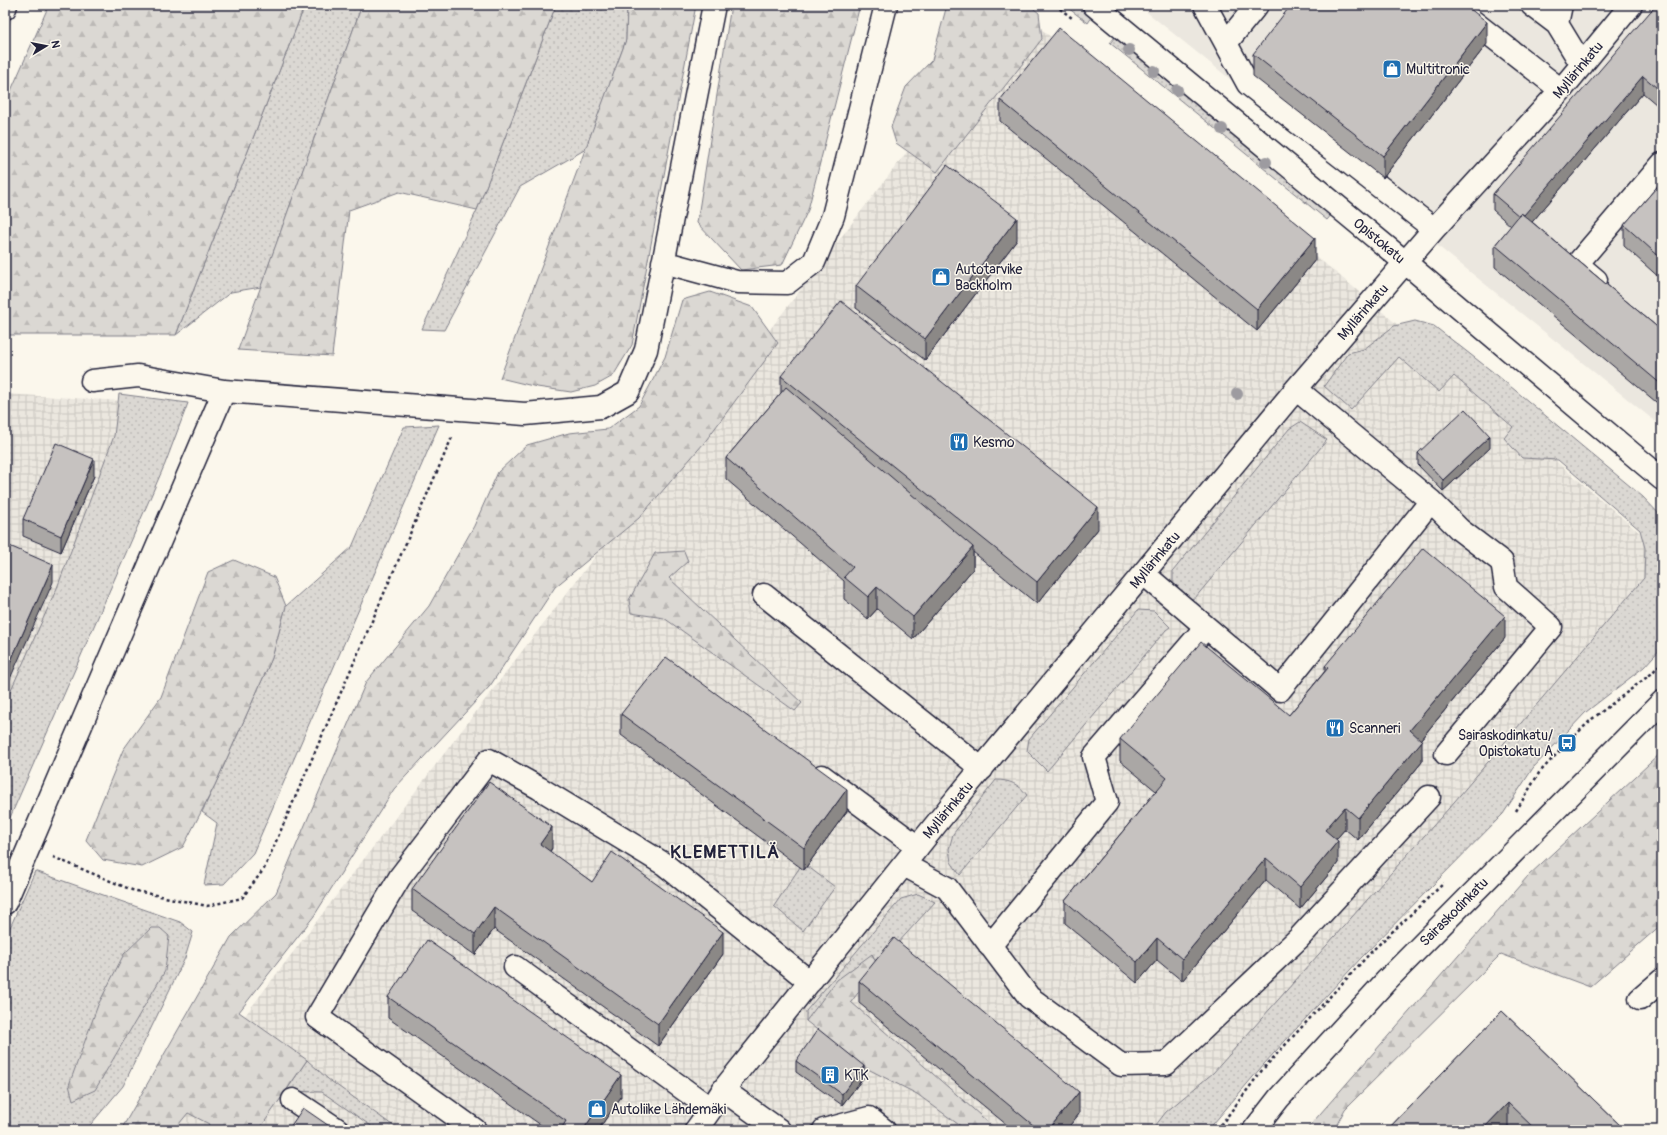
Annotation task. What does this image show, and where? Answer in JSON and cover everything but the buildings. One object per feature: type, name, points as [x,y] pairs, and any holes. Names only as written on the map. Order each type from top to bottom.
[{"type":"street","points":[[92,381],[138,376],[224,391],[525,414],[601,407],[628,392],[646,350],[714,5]]},
{"type":"street","points":[[663,262],[737,282],[787,283],[814,262],[833,216],[886,5]]},
{"type":"street","name":"Opistokatu","points":[[1094,5],[1406,263],[1662,479]]},
{"type":"street","points":[[1205,5],[1248,84],[1434,229]]},
{"type":"street","points":[[1226,43],[1257,5]]},
{"type":"street","points":[[1452,5],[1561,90]]},
{"type":"street","points":[[1532,5],[1559,15],[1582,65]]},
{"type":"street","name":"Myllärinkatu","points":[[696,1130],[723,1090],[918,847],[1114,607],[1144,574],[1296,388],[1434,229],[1561,90],[1631,5]]},
{"type":"street","points":[[1613,294],[1577,264],[1662,164]]},
{"type":"street","points":[[1296,388],[1431,501],[1460,530],[1502,562],[1506,587],[1551,627],[1446,754]]},
{"type":"street","points":[[5,903],[224,391]]},
{"type":"street","points":[[1144,574],[1280,690],[1431,501]]},
{"type":"street","points":[[764,595],[982,769]]},
{"type":"street","points":[[990,946],[1107,802],[1094,757],[1206,627]]},
{"type":"street","name":"Sairaskodinkatu","points":[[1254,1130],[1279,1098],[1387,980],[1662,702]]},
{"type":"street","points":[[475,1130],[317,1017],[400,877],[489,760],[539,788],[664,864],[810,982]]},
{"type":"street","points":[[805,763],[918,847]]},
{"type":"street","points":[[904,865],[947,888],[1029,997],[1121,1065],[1166,1064],[1300,938],[1429,797]]},
{"type":"street","points":[[515,967],[711,1109]]},
{"type":"street","points":[[1640,999],[1662,980]]},
{"type":"street","points":[[723,1090],[779,1130]]},
{"type":"street","points":[[292,1100],[338,1130]]},
{"type":"street","points":[[824,1130],[869,1118],[884,1130]]},
{"type":"path","points":[[30,847],[132,890],[207,906],[242,898],[264,869],[464,409]]},
{"type":"path","points":[[1515,814],[1539,773],[1567,743],[1592,719],[1651,674],[1662,662]]},
{"type":"path","points":[[1217,1130],[1263,1069],[1374,949],[1448,880]]},
{"type":"shaded area","points":[[5,5],[19,5],[5,36]]},
{"type":"shaded area","points":[[1138,5],[1662,5],[1662,427],[1459,263]]},
{"type":"shaded area","points":[[1017,9],[1358,291],[1662,552],[1662,597],[1195,1130],[158,1130],[526,646]]},
{"type":"shaded area","points":[[5,394],[139,402],[5,723]]},
{"type":"green space","points":[[49,5],[305,5],[176,335],[5,335],[5,104]]},
{"type":"green space","points":[[305,5],[362,5],[261,287],[231,292],[176,335]]},
{"type":"green space","points":[[362,5],[556,5],[477,210],[399,192],[349,210],[332,356],[238,350]]},
{"type":"green space","points":[[556,5],[627,5],[626,40],[586,149],[520,187],[444,330],[422,329],[477,210]]},
{"type":"green space","points":[[627,5],[696,5],[632,345],[613,376],[595,386],[571,392],[537,387],[500,378],[626,40]]},
{"type":"green space","points":[[731,5],[860,5],[808,210],[782,265],[741,270],[697,223]]},
{"type":"green space","points":[[947,5],[1029,5],[1039,13],[1042,39],[937,172],[896,143],[891,127],[906,87],[932,60]]},
{"type":"green space","points":[[1064,5],[1076,5],[1092,17],[1088,23]]},
{"type":"green space","points":[[1115,37],[1332,214],[1327,220],[1110,43]]},
{"type":"green space","points":[[710,292],[752,307],[778,343],[704,443],[639,518],[555,587],[490,686],[394,789],[314,916],[239,1012],[307,1060],[259,1130],[207,1130],[209,1124],[188,1113],[174,1130],[121,1130],[231,937],[276,893],[366,682],[429,606],[474,526],[498,472],[527,445],[569,433],[608,429],[639,406],[665,357],[682,300]]},
{"type":"green space","points":[[1415,321],[1434,326],[1498,376],[1643,497],[1662,517],[1662,647],[1644,667],[1586,712],[1533,768],[1503,814],[1361,958],[1264,1064],[1208,1130],[1152,1130],[1166,1112],[1213,1073],[1449,808],[1644,578],[1645,548],[1640,530],[1558,460],[1522,458],[1504,438],[1513,427],[1454,376],[1439,392],[1399,357],[1351,410],[1324,386],[1348,353],[1364,349],[1394,326]]},
{"type":"green space","points":[[119,394],[188,403],[165,464],[5,829],[5,703],[57,588],[114,436]]},
{"type":"green space","points":[[1300,422],[1327,440],[1195,598],[1188,599],[1173,584],[1173,571],[1289,429]]},
{"type":"green space","points":[[439,425],[253,853],[224,884],[204,885],[217,823],[202,812],[272,658],[286,606],[352,547],[404,427]]},
{"type":"green space","points":[[684,551],[688,561],[669,578],[802,703],[795,711],[664,618],[631,613],[629,600],[655,553]]},
{"type":"green space","points":[[234,560],[274,577],[286,606],[272,658],[215,785],[183,847],[142,867],[103,860],[86,840],[123,750],[161,697],[208,572]]},
{"type":"green space","points":[[1138,610],[1154,611],[1170,627],[1047,771],[1027,751],[1029,739]]},
{"type":"green space","points":[[1662,752],[1662,924],[1590,987],[1501,954],[1345,1109],[1334,1130],[1306,1130],[1528,876]]},
{"type":"green space","points":[[996,780],[1013,783],[1021,788],[1027,795],[960,875],[951,862],[949,849],[953,834]]},
{"type":"green space","points":[[807,866],[835,887],[803,931],[774,906],[800,867],[804,870]]},
{"type":"green space","points":[[35,871],[180,922],[193,932],[185,958],[123,1086],[86,1130],[5,1129],[5,939]]},
{"type":"green space","points":[[918,894],[935,902],[878,965],[872,954],[806,1021],[806,1011],[901,899]]},
{"type":"green space","points":[[151,928],[160,928],[169,936],[165,971],[95,1090],[73,1100],[69,1085],[98,1005],[124,954]]},
{"type":"green space","points":[[872,954],[878,967],[851,1002],[997,1130],[966,1130],[917,1094],[864,1067],[806,1021],[837,980]]},
{"type":"green space","points":[[307,1060],[328,1079],[399,1130],[377,1130],[322,1092],[286,1091]]},
{"type":"place","name":"Multitronic","points":[[1392,69]]},
{"type":"place","name":"Autotarvike Backholm","points":[[941,277]]},
{"type":"place","name":"Kesmo","points":[[959,442]]},
{"type":"place","name":"Scanneri","points":[[1335,728]]},
{"type":"place","name":"Sairaskodinkatu/ Opistokatu A","points":[[1567,743]]},
{"type":"place","name":"KTK","points":[[830,1075]]},
{"type":"place","name":"Autoliike Lähdemäki","points":[[597,1109]]},
{"type":"district","name":"KLEMETTILÄ","points":[[725,852]]}]
